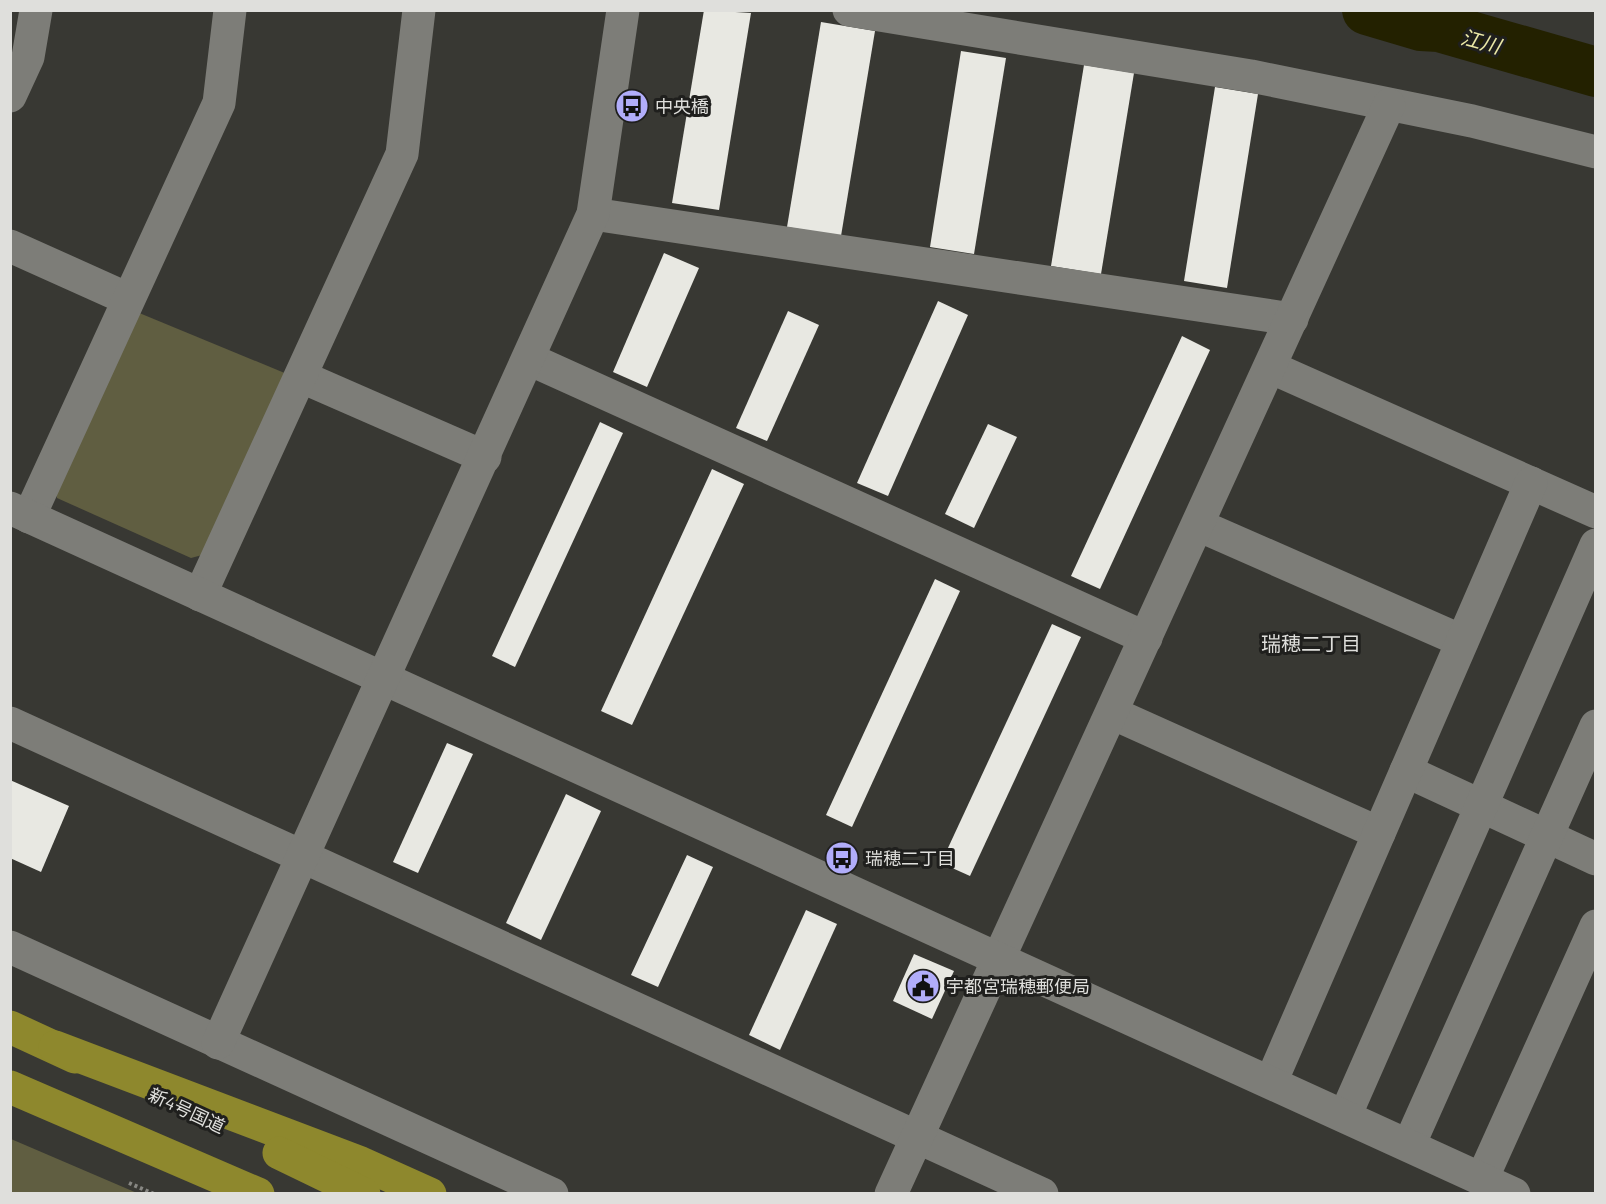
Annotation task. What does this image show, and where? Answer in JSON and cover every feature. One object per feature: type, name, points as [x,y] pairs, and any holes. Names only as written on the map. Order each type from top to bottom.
[{"type":"highway","name":"新4号国道","points":[[10,1027],[364,1194]]},
{"type":"highway","points":[[56,1047],[361,1163],[430,1194]]},
{"type":"highway","points":[[10,1089],[208,1194]]},
{"type":"highway","points":[[10,1089],[258,1194]]},
{"type":"street","points":[[10,96],[28,57],[36,10]]},
{"type":"street","points":[[230,10],[219,103],[128,299],[20,513],[1514,1194]]},
{"type":"street","points":[[200,595],[302,377],[402,154],[419,10]]},
{"type":"street","points":[[218,1043],[486,458],[593,214],[623,10]]},
{"type":"street","points":[[849,10],[1251,76],[1472,121],[1596,152]]},
{"type":"street","points":[[891,1194],[1389,105]]},
{"type":"street","points":[[593,214],[1292,319]]},
{"type":"street","points":[[10,246],[128,299]]},
{"type":"street","points":[[529,358],[1146,638]]},
{"type":"street","points":[[1270,367],[1596,512]]},
{"type":"street","points":[[302,377],[486,458]]},
{"type":"street","points":[[1271,1082],[1531,483]]},
{"type":"street","points":[[1198,525],[1462,641]]},
{"type":"street","points":[[1345,1116],[1596,545]]},
{"type":"street","points":[[1112,713],[1379,833]]},
{"type":"street","points":[[10,723],[1042,1194]]},
{"type":"street","points":[[1409,1145],[1596,726]]},
{"type":"street","points":[[1406,771],[1596,859]]},
{"type":"street","points":[[1482,1179],[1596,926]]},
{"type":"street","points":[[10,947],[552,1194]]},
{"type":"path","points":[[129,1182],[154,1194]]},
{"type":"shaded area","points":[[132,310],[287,374],[206,554],[191,558],[57,498],[54,484]]},
{"type":"shaded area","points":[[11,1139],[137,1193],[11,1193]]},
{"type":"building","points":[[704,10],[751,13],[719,210],[672,203]]},
{"type":"building","points":[[821,22],[875,31],[841,236],[787,227]]},
{"type":"building","points":[[961,51],[1006,58],[974,254],[930,247]]},
{"type":"building","points":[[1084,65],[1134,73],[1101,274],[1051,266]]},
{"type":"building","points":[[1215,87],[1258,94],[1227,288],[1184,281]]},
{"type":"building","points":[[664,253],[699,268],[647,387],[613,372]]},
{"type":"building","points":[[938,301],[968,315],[888,496],[857,483]]},
{"type":"building","points":[[788,311],[819,325],[767,441],[736,428]]},
{"type":"building","points":[[1182,336],[1210,350],[1100,589],[1071,576]]},
{"type":"building","points":[[600,422],[623,433],[515,667],[492,656]]},
{"type":"building","points":[[988,424],[1017,437],[974,528],[945,514]]},
{"type":"building","points":[[712,469],[744,484],[632,725],[601,711]]},
{"type":"building","points":[[935,579],[960,591],[852,827],[826,815]]},
{"type":"building","points":[[1052,624],[1081,637],[970,876],[941,863]]},
{"type":"building","points":[[447,743],[473,754],[418,873],[393,862]]},
{"type":"building","points":[[10,780],[69,806],[41,872],[10,858]]},
{"type":"building","points":[[566,794],[601,811],[541,940],[506,923]]},
{"type":"building","points":[[687,855],[713,867],[658,987],[631,975]]},
{"type":"building","points":[[806,910],[837,924],[780,1050],[749,1035]]},
{"type":"building","name":"宇都宮瑞穂郵便局","points":[[914,954],[954,971],[932,1019],[893,1001]]},
{"type":"waterway","name":"江川","points":[[1367,10],[1421,26],[1439,27],[1596,72]]},
{"type":"place","name":"中央橋","points":[[632,106]]},
{"type":"place","name":"瑞穂二丁目","points":[[842,858]]},
{"type":"place","name":"宇都宮瑞穂郵便局","points":[[923,986]]},
{"type":"district","name":"瑞穂二丁目","points":[[1311,643]]}]
